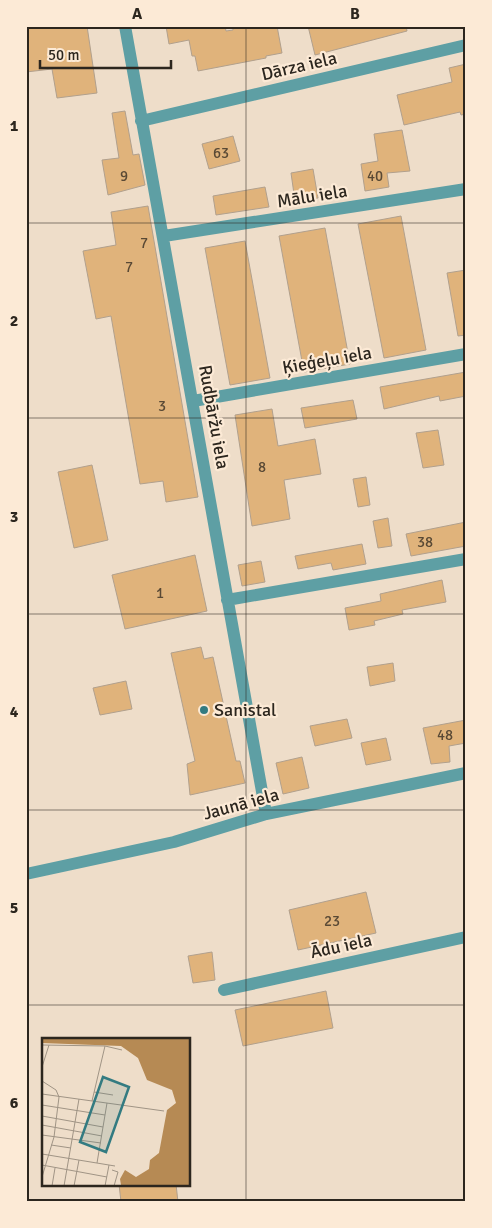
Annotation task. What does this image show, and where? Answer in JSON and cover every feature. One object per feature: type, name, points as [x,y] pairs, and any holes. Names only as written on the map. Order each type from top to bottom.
[{"type":"street","name":"Rudbāržu iela","points":[[126,26],[141,121],[164,236],[266,814]]},
{"type":"street","name":"Dārza iela","points":[[141,121],[466,45]]},
{"type":"street","name":"Mālu iela","points":[[164,236],[466,189]]},
{"type":"street","name":"Ķieģeļu iela","points":[[193,401],[466,354]]},
{"type":"street","points":[[227,600],[466,560]]},
{"type":"street","name":"Jaunā iela","points":[[26,874],[174,842],[266,814],[466,773]]},
{"type":"street","name":"Ādu iela","points":[[224,990],[466,937]]},
{"type":"building","points":[[26,26],[87,26],[97,93],[57,98],[52,69],[26,72]]},
{"type":"building","points":[[166,26],[225,26],[226,31],[233,30],[233,26],[277,26],[282,53],[266,56],[266,58],[198,71],[195,56],[192,56],[189,40],[169,44]]},
{"type":"building","points":[[308,26],[406,26],[407,31],[315,55]]},
{"type":"building","points":[[466,64],[466,114],[461,115],[460,112],[404,125],[397,95],[452,82],[449,68]]},
{"type":"building","points":[[125,111],[133,155],[139,154],[145,185],[108,195],[102,160],[119,158],[112,113]]},
{"type":"building","points":[[402,130],[410,171],[387,173],[389,187],[365,191],[361,164],[378,161],[374,134]]},
{"type":"building","points":[[233,136],[240,161],[209,169],[202,144]]},
{"type":"building","points":[[313,169],[318,198],[295,201],[291,173]]},
{"type":"building","points":[[265,187],[269,207],[216,215],[213,196]]},
{"type":"building","points":[[148,206],[198,497],[166,502],[163,481],[140,484],[111,316],[96,319],[83,251],[116,245],[111,212]]},
{"type":"building","points":[[401,216],[426,350],[384,358],[358,224]]},
{"type":"building","points":[[325,228],[350,364],[304,372],[279,236]]},
{"type":"building","points":[[245,241],[270,378],[230,385],[205,248]]},
{"type":"building","points":[[466,270],[466,335],[458,336],[447,273]]},
{"type":"building","points":[[466,372],[466,396],[440,401],[439,396],[384,409],[380,387]]},
{"type":"building","points":[[353,400],[357,419],[305,428],[301,408]]},
{"type":"building","points":[[272,409],[278,446],[315,439],[321,474],[284,480],[290,519],[252,526],[235,415]]},
{"type":"building","points":[[438,430],[444,465],[423,468],[416,433]]},
{"type":"building","points":[[92,465],[108,540],[74,548],[58,472]]},
{"type":"building","points":[[366,477],[370,505],[358,507],[353,479]]},
{"type":"building","points":[[388,518],[392,546],[378,548],[373,521]]},
{"type":"building","points":[[466,522],[466,546],[411,556],[406,534]]},
{"type":"building","points":[[362,544],[366,564],[333,570],[331,563],[298,569],[295,556]]},
{"type":"building","points":[[195,555],[207,611],[125,629],[112,575]]},
{"type":"building","points":[[261,561],[265,582],[242,586],[238,565]]},
{"type":"building","points":[[442,580],[446,602],[402,610],[403,614],[374,621],[375,625],[349,630],[345,608],[381,601],[380,594]]},
{"type":"building","name":"Sanistal","points":[[201,647],[204,659],[213,657],[236,761],[240,761],[245,783],[190,795],[187,764],[195,761],[171,653]]},
{"type":"building","points":[[393,663],[395,681],[370,686],[367,667]]},
{"type":"building","points":[[126,681],[132,709],[100,715],[93,688]]},
{"type":"building","points":[[347,719],[352,738],[315,746],[310,726]]},
{"type":"building","points":[[466,720],[466,743],[449,746],[450,762],[431,764],[423,728]]},
{"type":"building","points":[[386,738],[391,760],[366,765],[361,743]]},
{"type":"building","points":[[302,757],[309,788],[283,794],[276,763]]},
{"type":"building","points":[[366,892],[376,933],[298,950],[289,910]]},
{"type":"building","points":[[212,952],[215,980],[193,983],[188,956]]},
{"type":"building","points":[[326,991],[333,1028],[243,1046],[235,1010]]},
{"type":"building","points":[[119,1186],[176,1186],[178,1202],[121,1202]]},
{"type":"place","name":"Sanistal","points":[[204,710]]}]
